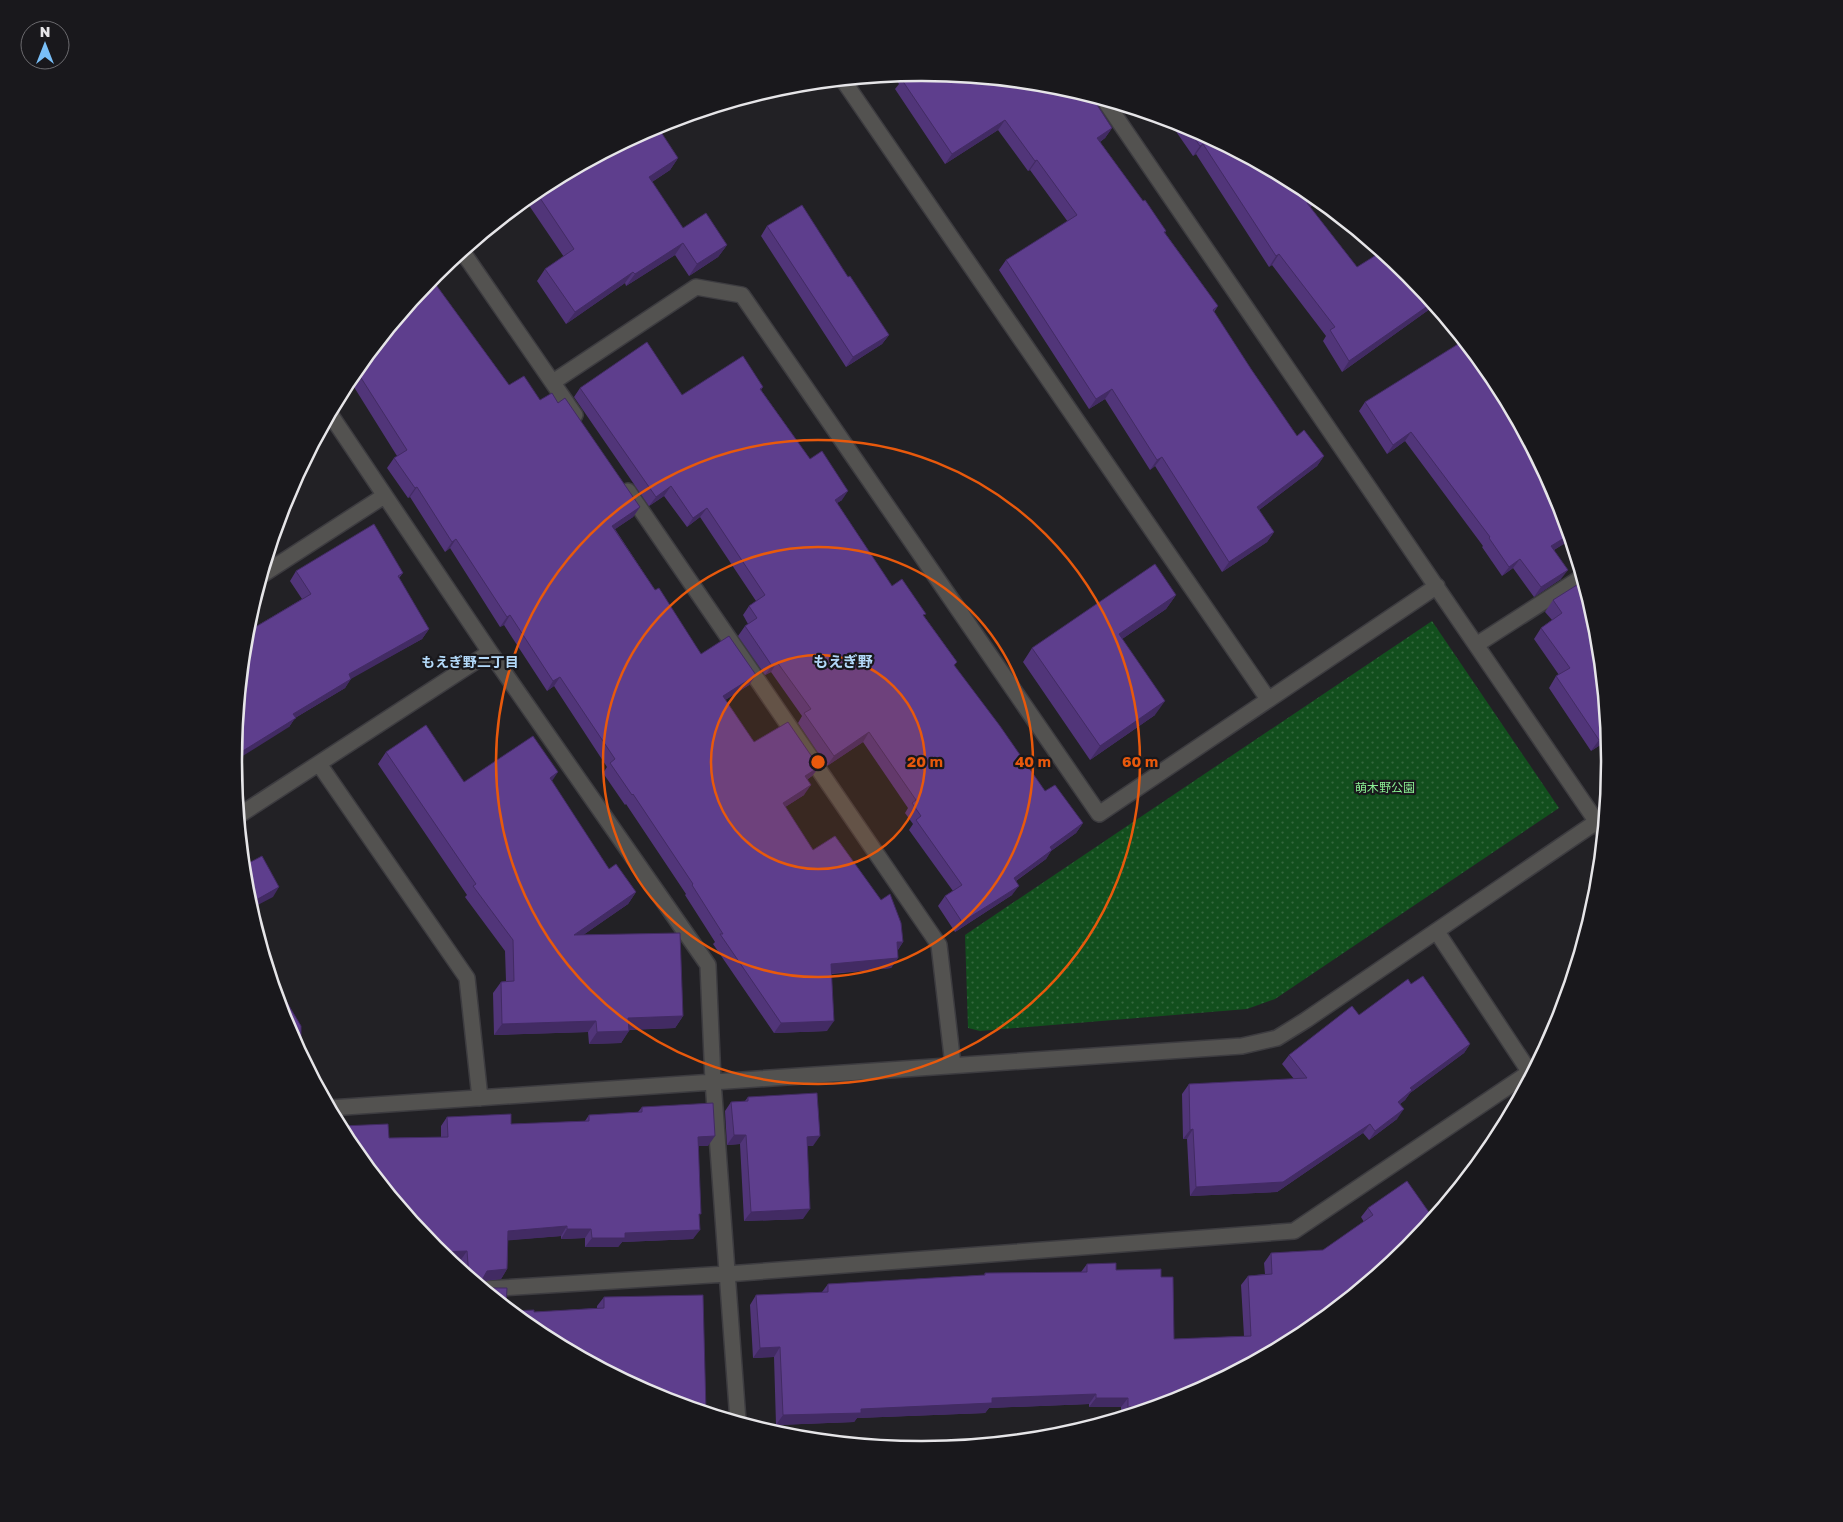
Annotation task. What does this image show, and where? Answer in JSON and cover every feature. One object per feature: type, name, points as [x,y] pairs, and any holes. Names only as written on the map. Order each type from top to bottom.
[{"type":"street","points":[[847,86],[1268,699]]},
{"type":"street","points":[[1110,108],[1476,644],[1598,819]]},
{"type":"street","points":[[466,257],[586,431]]},
{"type":"street","points":[[553,382],[696,287],[742,295],[1099,814],[1437,586]]},
{"type":"street","points":[[334,420],[490,652],[708,965],[713,1081],[738,1415]]},
{"type":"street","points":[[620,480],[939,945],[953,1065]]},
{"type":"street","points":[[270,570],[384,496]]},
{"type":"street","points":[[1476,644],[1576,580]]},
{"type":"street","points":[[244,812],[490,652]]},
{"type":"street","points":[[319,764],[467,978],[480,1098]]},
{"type":"street","points":[[337,1108],[1242,1046],[1277,1038],[1306,1020],[1598,825]]},
{"type":"street","points":[[1437,932],[1527,1069]]},
{"type":"street","points":[[494,1288],[726,1274],[1294,1231],[1522,1078]]},
{"type":"green space","name":"萌木野公園","points":[[1432,621],[1559,808],[1275,999],[1247,1009],[980,1031],[968,1028],[965,935]]},
{"type":"building","points":[[903,82],[966,83],[1010,87],[1054,94],[1096,104],[1112,128],[1097,138],[1143,201],[1145,200],[1166,231],[1164,232],[1218,306],[1213,310],[1297,436],[1304,430],[1324,456],[1257,507],[1274,532],[1229,562],[1162,457],[1157,460],[1112,389],[1096,399],[1006,260],[1077,215],[1005,120],[952,154]]},
{"type":"building","points":[[661,133],[678,158],[649,177],[683,228],[706,213],[727,245],[697,264],[683,243],[635,274],[633,272],[575,312],[545,269],[574,249],[540,199],[582,172],[621,151]]},
{"type":"building","points":[[1195,139],[1261,172],[1299,196],[1308,202],[1357,267],[1376,255],[1427,307],[1349,361],[1330,330],[1335,327],[1279,254],[1276,256],[1203,144],[1200,146]]},
{"type":"building","points":[[802,205],[848,277],[850,276],[889,335],[853,357],[767,226]]},
{"type":"building","points":[[436,285],[509,385],[524,376],[540,400],[552,393],[558,403],[565,398],[640,507],[612,526],[655,590],[659,588],[701,654],[729,636],[756,675],[723,696],[754,742],[788,722],[819,767],[805,776],[811,785],[783,803],[813,850],[835,836],[881,900],[890,894],[901,923],[903,942],[897,942],[898,958],[831,964],[834,1021],[781,1023],[720,934],[723,934],[693,884],[610,763],[615,759],[560,677],[553,681],[510,615],[507,617],[456,539],[452,542],[417,487],[415,488],[394,458],[407,450],[360,377],[410,313]]},
{"type":"building","points":[[647,342],[682,395],[743,356],[763,387],[760,389],[810,459],[822,451],[848,491],[835,500],[892,586],[902,579],[926,614],[923,615],[957,662],[954,665],[1000,726],[1045,791],[1055,785],[1083,823],[1050,847],[1052,850],[1014,878],[1019,886],[962,922],[945,896],[962,885],[916,820],[921,816],[912,803],[916,800],[869,732],[834,756],[804,713],[811,709],[777,662],[772,666],[745,626],[757,618],[749,606],[765,595],[707,508],[693,518],[671,486],[656,497],[580,388]]},
{"type":"building","points":[[1458,344],[1487,383],[1531,460],[1550,501],[1563,538],[1551,546],[1568,570],[1541,587],[1520,559],[1509,567],[1490,537],[1411,432],[1393,445],[1365,402]]},
{"type":"building","points":[[374,524],[403,573],[398,576],[429,629],[349,674],[351,679],[293,714],[296,718],[242,751],[243,717],[255,627],[311,594],[296,571]]},
{"type":"building","points":[[1155,564],[1176,595],[1119,634],[1165,701],[1100,746],[1032,648]]},
{"type":"building","points":[[1578,584],[1588,628],[1595,672],[1600,717],[1599,740],[1556,676],[1570,668],[1541,628],[1562,613],[1553,600]]},
{"type":"building","points":[[426,725],[464,782],[533,736],[558,772],[550,778],[609,869],[616,864],[636,892],[574,935],[680,933],[683,1016],[628,1018],[629,1031],[597,1032],[596,1021],[502,1024],[501,982],[514,981],[513,940],[473,886],[476,884],[386,752]]},
{"type":"building","points":[[262,856],[279,887],[256,900],[250,862]]},
{"type":"building","points":[[1423,976],[1470,1044],[1410,1088],[1412,1090],[1398,1102],[1404,1109],[1375,1131],[1370,1124],[1283,1182],[1196,1187],[1193,1129],[1190,1130],[1189,1084],[1307,1078],[1289,1055],[1352,1006],[1359,1015],[1408,979],[1411,984]]},
{"type":"building","points":[[286,1000],[301,1026],[301,1038],[293,1021]]},
{"type":"building","points":[[817,1093],[820,1136],[807,1137],[810,1209],[751,1212],[746,1135],[734,1135],[731,1102],[748,1101],[748,1097]]},
{"type":"building","points":[[713,1103],[715,1136],[698,1137],[700,1230],[625,1233],[625,1238],[592,1238],[591,1229],[567,1229],[567,1226],[508,1231],[507,1269],[487,1271],[482,1279],[468,1268],[467,1251],[451,1252],[410,1209],[382,1175],[348,1126],[388,1124],[389,1138],[448,1137],[447,1117],[511,1114],[511,1124],[589,1121],[589,1115],[642,1112],[642,1107]]},
{"type":"building","points":[[1407,1181],[1429,1213],[1370,1272],[1299,1326],[1261,1350],[1222,1371],[1182,1389],[1134,1407],[1128,1407],[1128,1398],[1096,1398],[1096,1394],[992,1398],[992,1403],[861,1409],[861,1413],[783,1415],[780,1347],[760,1348],[756,1295],[828,1292],[828,1284],[985,1275],[985,1273],[1087,1272],[1087,1264],[1116,1263],[1116,1270],[1161,1269],[1161,1277],[1173,1277],[1174,1339],[1251,1336],[1248,1276],[1272,1274],[1271,1253],[1323,1250],[1373,1215],[1368,1208]]},
{"type":"building","points":[[493,1288],[507,1288],[506,1299]]},
{"type":"building","points":[[703,1295],[706,1406],[621,1371],[582,1350],[523,1311],[534,1310],[534,1312],[604,1308],[604,1297]]},
{"type":"district","name":"もえぎ野二丁目","points":[[470,662]]},
{"type":"district","name":"もえぎ野","points":[[843,662]]}]
